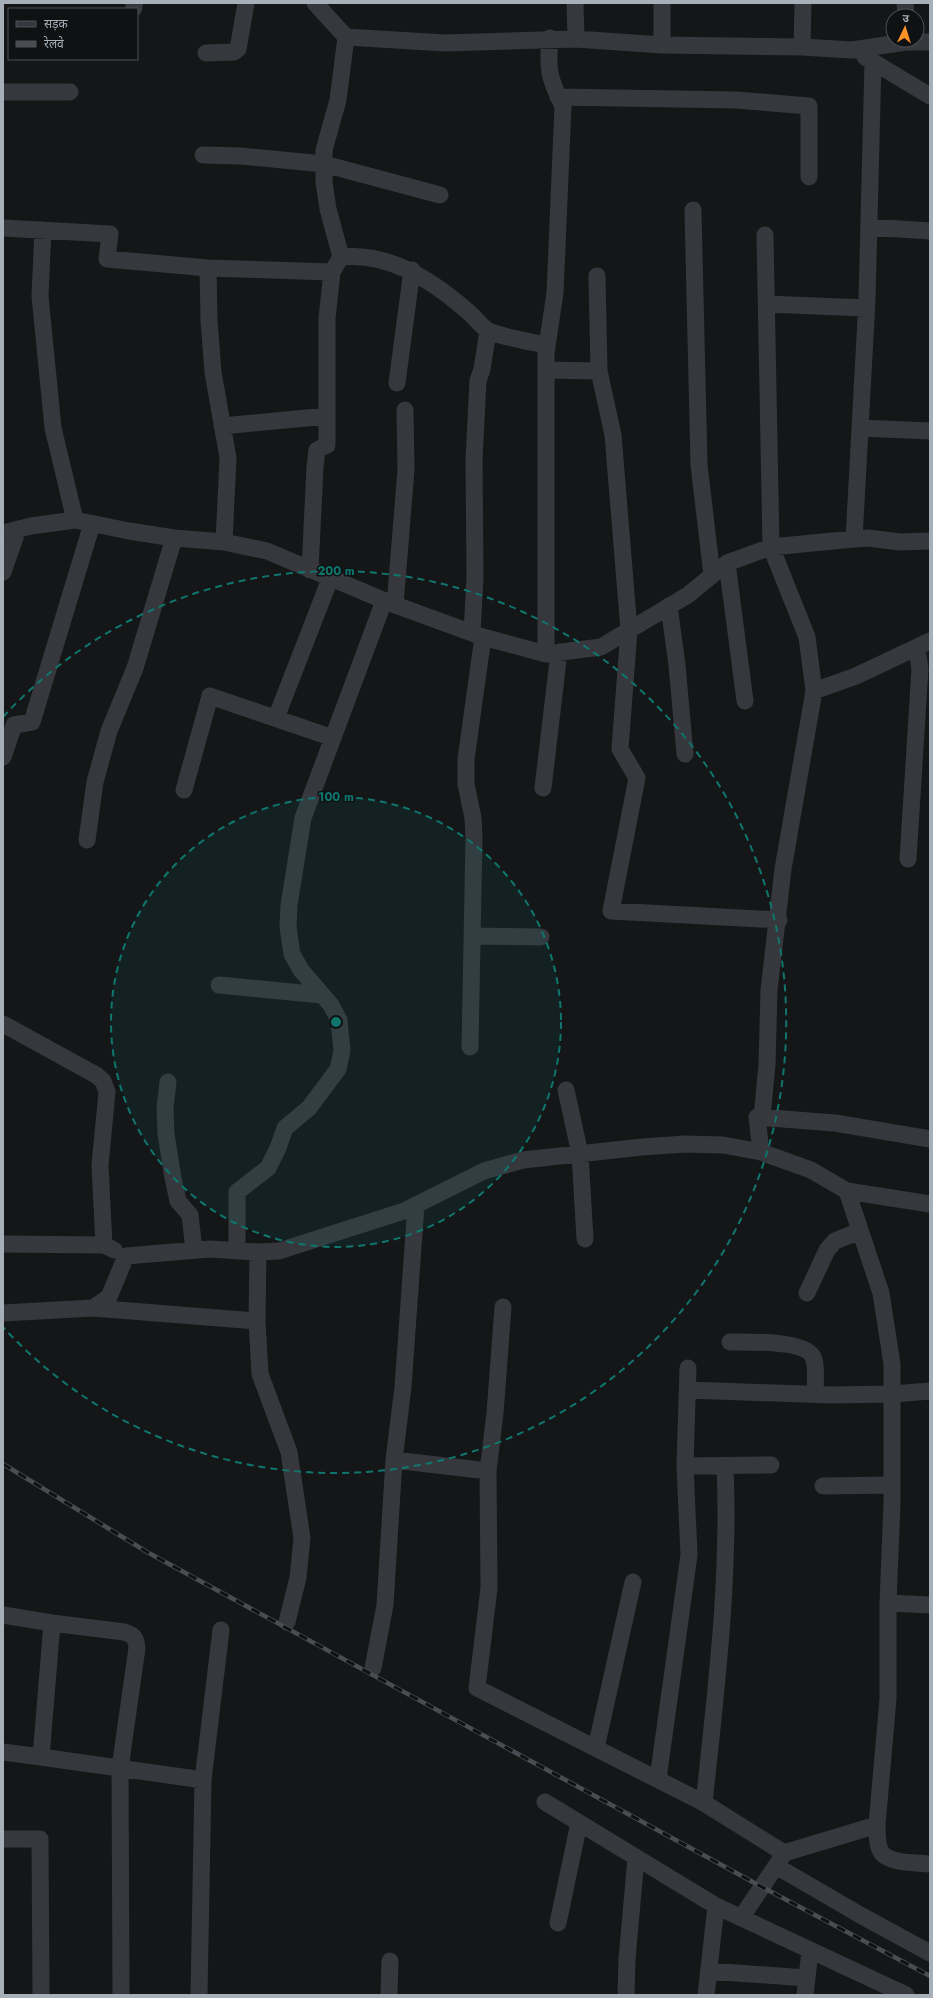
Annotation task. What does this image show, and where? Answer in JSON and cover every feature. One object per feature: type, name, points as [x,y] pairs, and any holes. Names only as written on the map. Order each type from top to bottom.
[{"type":"street","points":[[206,53],[234,52],[238,49],[246,3]]},
{"type":"street","points":[[315,3],[346,37],[444,43],[550,38],[662,44],[802,47],[852,50],[885,44]]},
{"type":"street","points":[[575,3],[576,39]]},
{"type":"street","points":[[662,3],[662,44]]},
{"type":"street","points":[[802,47],[803,3]]},
{"type":"street","points":[[310,570],[315,467],[318,450],[327,445],[327,318],[332,272],[341,257],[328,209],[324,150],[338,100],[346,37]]},
{"type":"street","points":[[546,353],[555,286],[563,106],[551,85],[548,58],[550,38]]},
{"type":"street","points":[[852,50],[930,96]]},
{"type":"street","points":[[854,539],[866,308],[874,62]]},
{"type":"street","points":[[3,92],[70,92]]},
{"type":"street","points":[[558,97],[712,99],[809,106],[809,177]]},
{"type":"street","points":[[203,155],[242,156],[324,164],[440,195]]},
{"type":"street","points":[[693,210],[699,465],[712,575]]},
{"type":"street","points":[[869,227],[930,231]]},
{"type":"street","points":[[3,228],[110,234],[107,259],[208,268],[332,272]]},
{"type":"street","points":[[43,230],[40,296],[53,428],[75,520]]},
{"type":"street","points":[[762,1117],[767,1065],[769,990],[779,920],[783,868],[814,691],[807,637],[771,547],[765,234]]},
{"type":"street","points":[[341,257],[355,256],[390,262],[412,270],[465,308],[488,331],[546,345],[552,653],[543,788]]},
{"type":"street","points":[[208,268],[209,321],[213,372],[228,458],[224,542]]},
{"type":"street","points":[[397,383],[412,270]]},
{"type":"street","points":[[597,276],[599,371],[613,435],[629,630],[620,749],[638,778],[611,911],[779,920]]},
{"type":"street","points":[[766,304],[866,308]]},
{"type":"street","points":[[470,1047],[474,838],[473,818],[466,784],[466,759],[478,635],[475,577],[474,459],[478,381],[482,369],[488,331]]},
{"type":"street","points":[[546,370],[599,371]]},
{"type":"street","points":[[237,1251],[237,1192],[268,1168],[278,1148],[285,1128],[309,1108],[338,1069],[342,1051],[339,1020],[331,1005],[301,970],[292,954],[288,927],[289,905],[303,818],[334,738],[390,603],[406,470],[405,410]]},
{"type":"street","points":[[222,426],[327,416]]},
{"type":"street","points":[[860,428],[930,431]]},
{"type":"street","points":[[3,572],[10,531],[31,526],[75,520],[174,538],[224,542],[267,551],[330,579],[390,603],[478,635],[552,653],[601,647],[688,594],[727,563],[771,547],[868,538],[900,542],[930,541]]},
{"type":"street","points":[[3,757],[14,725],[32,722],[92,524]]},
{"type":"street","points":[[87,840],[94,782],[109,730],[134,668],[174,538]]},
{"type":"street","points":[[727,563],[744,701]]},
{"type":"street","points":[[276,718],[330,579]]},
{"type":"street","points":[[669,606],[677,665],[685,754]]},
{"type":"street","points":[[814,691],[856,676],[924,644]]},
{"type":"street","points":[[908,859],[920,669],[924,644]]},
{"type":"street","points":[[184,790],[210,696],[334,738]]},
{"type":"street","points":[[472,936],[541,937]]},
{"type":"street","points":[[218,985],[322,995]]},
{"type":"street","points":[[3,1024],[96,1075],[103,1081],[107,1092],[100,1182],[104,1245]]},
{"type":"street","points":[[168,1082],[165,1108],[166,1134],[178,1201],[190,1215],[194,1250]]},
{"type":"street","points":[[566,1090],[580,1154],[585,1239]]},
{"type":"street","points":[[761,1152],[757,1116],[835,1124],[930,1139]]},
{"type":"street","points":[[3,1244],[104,1245],[126,1256],[194,1250],[258,1252],[279,1251],[404,1211],[484,1171],[523,1160],[685,1144],[723,1145],[761,1152],[811,1170],[847,1191],[930,1204]]},
{"type":"street","points":[[847,1191],[882,1293],[892,1364],[892,1485],[888,1603],[888,1699],[877,1825],[879,1849],[883,1855],[894,1860],[930,1864]]},
{"type":"street","points":[[373,1668],[385,1605],[394,1460],[403,1387],[416,1205]]},
{"type":"street","points":[[807,1294],[827,1250],[834,1241],[860,1231]]},
{"type":"street","points":[[258,1252],[257,1321],[260,1374],[289,1452],[296,1487],[302,1538],[298,1578],[287,1622]]},
{"type":"street","points":[[93,1308],[109,1297],[126,1256]]},
{"type":"street","points":[[3,1313],[93,1308],[257,1321]]},
{"type":"street","points":[[503,1308],[495,1413],[488,1471],[489,1588],[477,1688],[704,1803],[780,1859],[862,1916],[930,1953]]},
{"type":"street","points":[[730,1342],[778,1344],[796,1347],[809,1352],[814,1358],[815,1394]]},
{"type":"street","points":[[658,1779],[689,1555],[685,1466],[688,1368]]},
{"type":"street","points":[[688,1390],[815,1394],[893,1394],[930,1391]]},
{"type":"street","points":[[394,1460],[488,1471]]},
{"type":"street","points":[[685,1466],[771,1465]]},
{"type":"street","points":[[704,1803],[716,1692],[723,1595],[727,1504],[725,1466]]},
{"type":"street","points":[[823,1486],[892,1485]]},
{"type":"street","points":[[596,1748],[633,1582]]},
{"type":"street","points":[[888,1603],[930,1605]]},
{"type":"street","points":[[3,1615],[124,1632],[133,1635],[136,1640],[120,1768],[121,1995]]},
{"type":"street","points":[[41,1757],[52,1623]]},
{"type":"street","points":[[199,1995],[203,1780],[221,1630]]},
{"type":"street","points":[[3,1752],[203,1780]]},
{"type":"street","points":[[545,1802],[716,1906],[810,1951],[873,1988],[906,1995]]},
{"type":"street","points":[[558,1923],[579,1823]]},
{"type":"street","points":[[741,1918],[780,1859],[877,1825]]},
{"type":"street","points":[[3,1839],[40,1839],[41,1995]]},
{"type":"street","points":[[626,1995],[627,1959],[636,1858]]},
{"type":"street","points":[[706,1995],[716,1906]]},
{"type":"street","points":[[709,1971],[806,1987],[810,1951]]},
{"type":"street","points":[[389,1995],[390,1961]]},
{"type":"railway","points":[[3,1464],[147,1552],[762,1887],[930,1976]]}]
